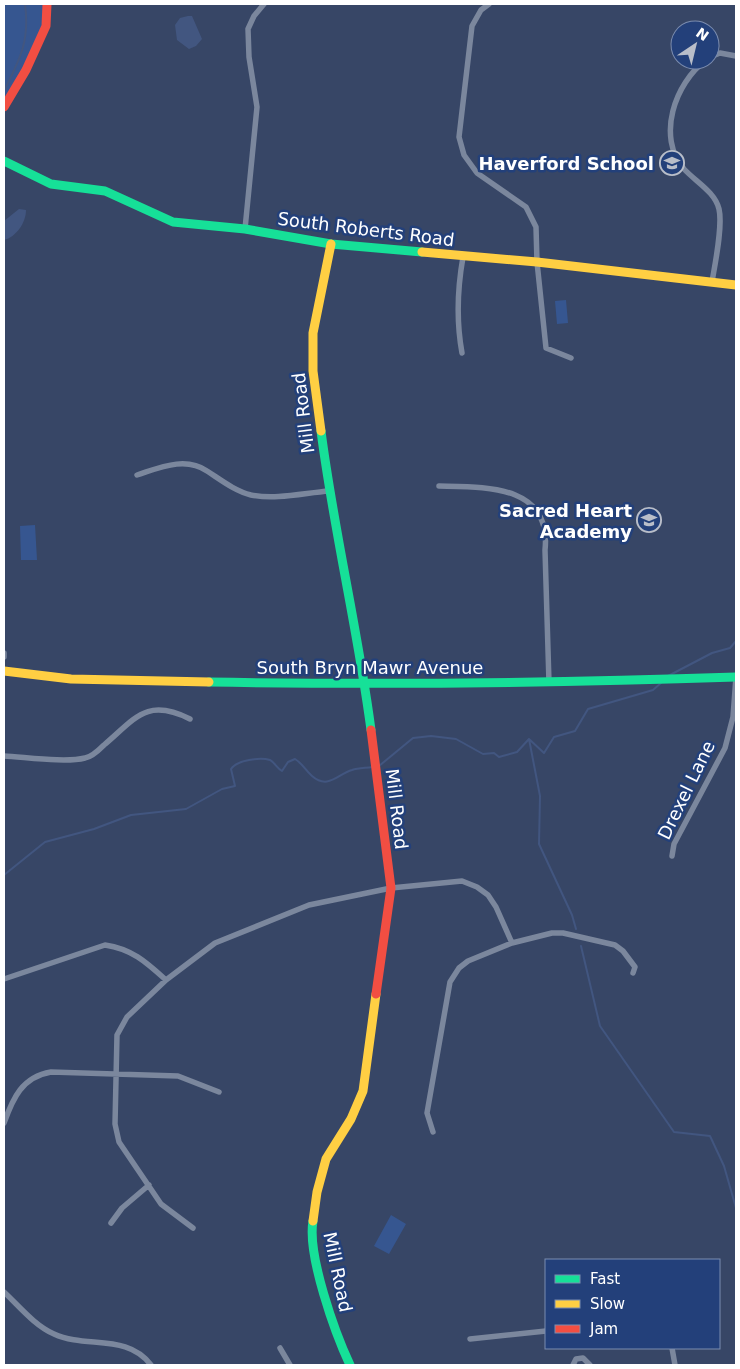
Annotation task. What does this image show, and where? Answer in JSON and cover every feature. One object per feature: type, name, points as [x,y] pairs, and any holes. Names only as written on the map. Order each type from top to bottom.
[{"type":"street","points":[[4,107],[26,70],[46,26],[47,4]]},
{"type":"street","points":[[245,229],[257,107],[249,57],[248,29],[254,16],[264,4]]},
{"type":"street","points":[[489,4],[481,10],[472,26],[459,137],[464,155],[477,173],[526,207],[536,227],[537,262],[546,348],[571,358]]},
{"type":"street","points":[[720,53],[736,56]]},
{"type":"street","points":[[694,70],[675,100],[671,132],[673,146],[682,168],[715,197],[719,209],[716,257],[712,282]]},
{"type":"street","name":"South Roberts Road","points":[[4,161],[51,184],[106,191],[173,222],[245,229],[331,244],[537,262],[736,284]]},
{"type":"street","name":"Mill Road","points":[[331,244],[313,333],[313,371],[329,491],[365,685],[391,888],[362,1091],[351,1118],[326,1158],[317,1192],[311,1232],[312,1246],[337,1338],[350,1365]]},
{"type":"street","points":[[462,353],[457,328],[457,292],[463,257]]},
{"type":"street","points":[[136,475],[168,464],[189,464],[205,469],[226,484],[251,495],[281,496],[329,491]]},
{"type":"street","points":[[439,486],[502,490],[519,496],[532,506],[540,519],[546,536],[549,683]]},
{"type":"street","name":"South Bryn Mawr Avenue","points":[[4,671],[71,679],[365,685],[549,683],[736,677]]},
{"type":"street","name":"Drexel Lane","points":[[672,856],[674,844],[725,748],[733,716],[736,677]]},
{"type":"street","points":[[4,756],[87,758],[114,737],[130,719],[149,710],[174,711],[190,718]]},
{"type":"street","points":[[194,1228],[166,1209],[126,1153],[117,1135],[117,1034],[127,1017],[166,980],[215,943],[310,905],[391,888],[462,881],[477,887],[488,895],[496,907],[512,943]]},
{"type":"street","points":[[433,1132],[427,1113],[450,982],[459,968],[468,961],[512,943],[552,933],[563,933],[605,942],[624,951],[635,967],[633,973]]},
{"type":"street","points":[[4,979],[105,945],[122,947],[140,956],[166,980]]},
{"type":"street","points":[[4,1123],[18,1091],[32,1078],[52,1072],[178,1076],[219,1092]]},
{"type":"street","points":[[111,1223],[122,1208],[149,1185]]},
{"type":"street","points":[[4,1292],[41,1326],[54,1334],[122,1345],[151,1365]]},
{"type":"street","points":[[470,1339],[545,1331]]},
{"type":"street","points":[[280,1348],[290,1365]]},
{"type":"street","points":[[672,1349],[675,1365]]},
{"type":"street","points":[[573,1365],[576,1359],[583,1358],[590,1365]]},
{"type":"shaded area","points":[[4,4],[47,4],[46,26],[4,107]]},
{"type":"shaded area","points":[[192,16],[202,39],[196,46],[189,49],[177,40],[175,25],[180,18]]},
{"type":"shaded area","points":[[19,209],[26,210],[24,220],[16,233],[4,240],[4,221]]},
{"type":"shaded area","points":[[566,300],[568,323],[557,324],[555,301]]},
{"type":"shaded area","points":[[35,525],[37,560],[21,560],[20,526]]},
{"type":"shaded area","points":[[391,1215],[406,1224],[389,1254],[374,1246]]},
{"type":"waterway","points":[[4,91],[15,69],[25,39],[25,4]]},
{"type":"waterway","points":[[668,676],[712,653],[730,648],[736,641]]},
{"type":"waterway","points":[[529,739],[544,753],[554,737],[575,731],[588,709],[653,690],[661,683]]},
{"type":"waterway","points":[[379,766],[413,738],[431,736],[456,739],[483,754],[494,753],[499,757],[517,752],[529,739]]},
{"type":"waterway","points":[[529,739],[540,796],[539,844],[572,915],[576,929]]},
{"type":"waterway","points":[[4,875],[45,842],[94,829],[131,815],[186,809],[222,789],[235,786],[231,769],[243,761],[255,759],[270,760],[282,771],[288,762],[295,759],[312,776],[323,782],[333,780],[352,770],[372,767]]},
{"type":"waterway","points":[[581,946],[600,1026],[674,1132],[710,1136],[724,1166],[736,1208]]},
{"type":"traffic: fast","points":[[4,161],[51,184],[105,191],[173,222],[245,229],[331,244],[422,252]]},
{"type":"traffic: fast","points":[[321,431],[332,506],[360,655],[371,730]]},
{"type":"traffic: fast","points":[[209,682],[472,683],[736,677]]},
{"type":"traffic: fast","points":[[313,1221],[312,1236],[318,1273],[330,1314],[350,1365]]},
{"type":"traffic: slow","points":[[321,431],[313,371],[313,333],[331,244]]},
{"type":"traffic: slow","points":[[422,252],[537,262],[736,285]]},
{"type":"traffic: slow","points":[[4,671],[71,679],[209,682]]},
{"type":"traffic: slow","points":[[313,1221],[317,1192],[326,1159],[351,1119],[363,1091],[376,994]]},
{"type":"traffic: jam","points":[[4,107],[26,70],[46,26],[47,4]]},
{"type":"traffic: jam","points":[[371,730],[391,888],[376,994]]},
{"type":"place","name":"Haverford School","points":[[672,163]]},
{"type":"place","name":"Sacred Heart Academy","points":[[649,520]]}]
